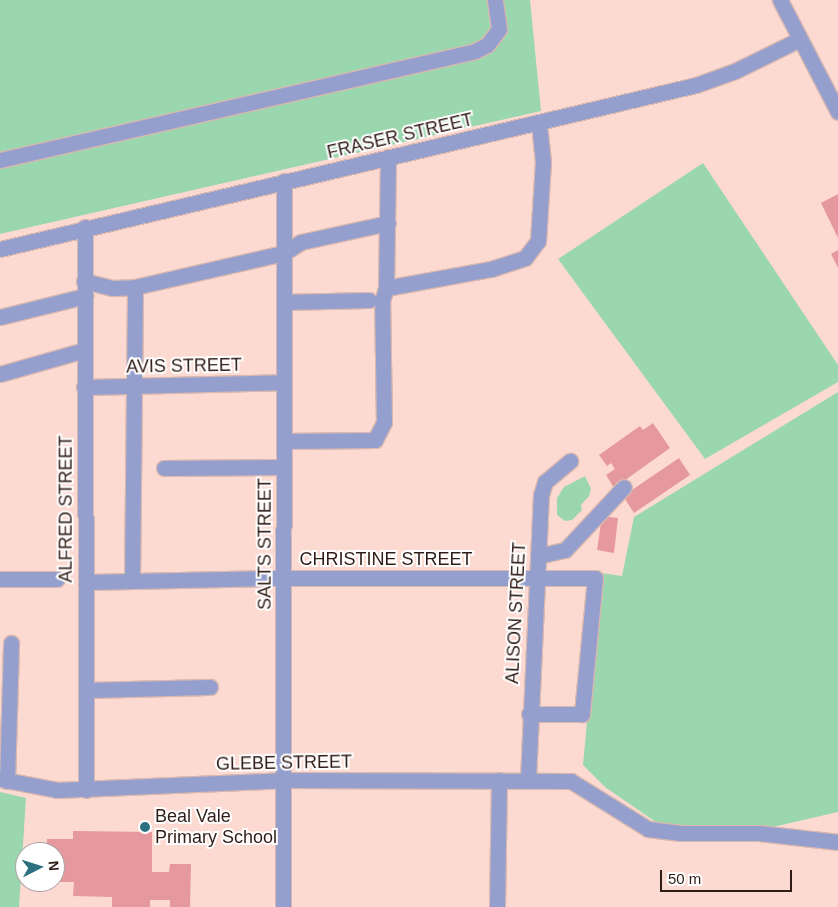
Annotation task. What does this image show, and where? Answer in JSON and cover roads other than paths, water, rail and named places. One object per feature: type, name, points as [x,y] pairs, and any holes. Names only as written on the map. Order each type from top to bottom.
[{"type":"street","points":[[0,160],[475,51],[487,46],[499,29],[495,0]]},
{"type":"street","points":[[780,0],[838,112]]},
{"type":"street","name":"FRASER STREET","points":[[0,249],[85,227],[539,124],[696,85],[735,71],[800,38]]},
{"type":"street","points":[[386,288],[491,269],[526,258],[538,241],[542,162],[539,124]]},
{"type":"street","points":[[284,440],[375,440],[384,422],[382,301],[386,288],[388,157]]},
{"type":"street","name":"SALTS STREET","points":[[283,907],[284,181]]},
{"type":"street","points":[[0,317],[84,288],[135,287],[284,253],[301,242],[388,223]]},
{"type":"street","name":"ALFRED STREET","points":[[85,227],[86,790]]},
{"type":"street","points":[[132,581],[135,287]]},
{"type":"street","points":[[284,302],[369,300]]},
{"type":"street","points":[[0,374],[84,350]]},
{"type":"street","name":"AVIS STREET","points":[[84,387],[284,382]]},
{"type":"street","name":"ALISON STREET","points":[[528,780],[529,714],[539,514],[545,482],[570,461]]},
{"type":"street","points":[[164,468],[284,467]]},
{"type":"street","points":[[538,556],[565,550],[624,487]]},
{"type":"street","name":"CHRISTINE STREET","points":[[86,582],[284,578],[595,578],[582,714],[529,714]]},
{"type":"street","points":[[0,579],[57,579]]},
{"type":"street","points":[[3,780],[11,643]]},
{"type":"street","points":[[86,690],[210,687]]},
{"type":"street","name":"GLEBE STREET","points":[[3,780],[57,790],[283,780],[571,781],[648,829],[681,833],[759,833],[838,842]]},
{"type":"street","points":[[497,907],[499,780]]},
{"type":"place","name":"Beal Vale Primary School","points":[[145,827]]}]
